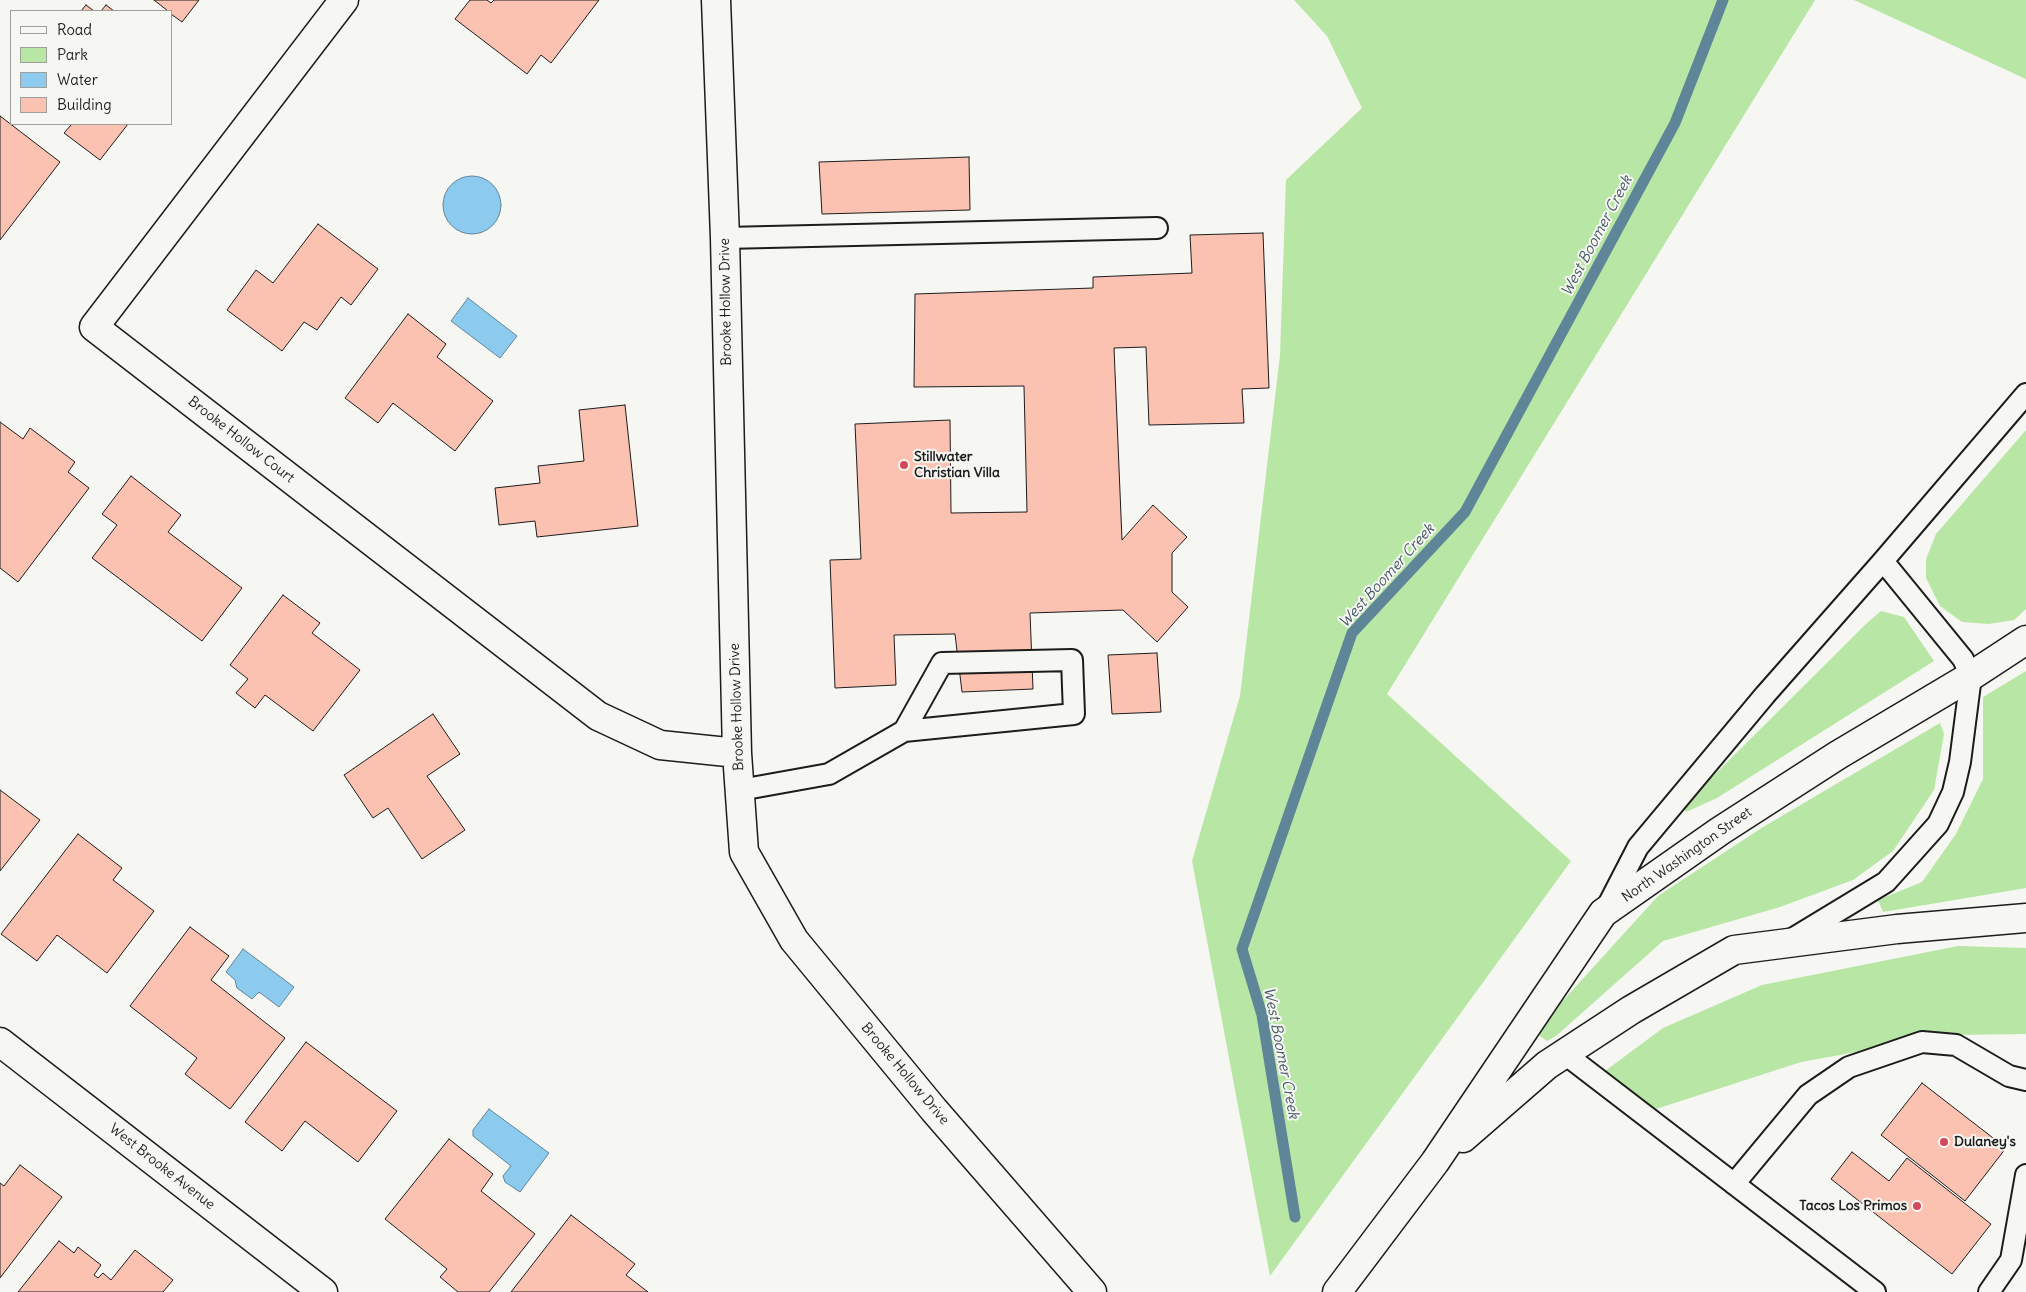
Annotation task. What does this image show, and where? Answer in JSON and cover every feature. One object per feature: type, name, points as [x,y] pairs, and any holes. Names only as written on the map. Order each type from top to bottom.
[{"type":"street","name":"Brooke Hollow Court","points":[[344,0],[94,327],[598,716],[660,745],[737,753]]},
{"type":"street","name":"Brooke Hollow Drive","points":[[716,0],[725,238],[737,753],[744,852],[794,940],[934,1110],[1092,1292]]},
{"type":"street","name":"North Washington Street","points":[[1337,1292],[1435,1162],[1604,913],[1720,831],[1838,755],[1971,676],[2026,640]]},
{"type":"street","name":"North Washington Street","points":[[1435,1162],[1547,1065],[1631,1010],[1734,950],[1897,929],[2026,919]]},
{"type":"street","name":"West Brooke Avenue","points":[[0,1042],[324,1292]]},
{"type":"lane","points":[[725,238],[1157,228]]},
{"type":"lane","points":[[1604,913],[1638,847],[1765,695],[2026,394]]},
{"type":"lane","points":[[1784,944],[1886,882],[1938,824],[1953,792],[1960,762],[1971,676],[1963,658],[1883,561]]},
{"type":"lane","points":[[740,790],[829,774],[904,731],[1074,714],[1072,660],[942,663],[904,731]]},
{"type":"lane","points":[[1734,1184],[1808,1094],[1849,1068],[1922,1042],[1956,1045],[2009,1076],[2026,1080]]},
{"type":"lane","points":[[1565,1054],[1875,1292]]},
{"type":"lane","points":[[1989,1292],[2011,1260],[2026,1175]]},
{"type":"green space","points":[[1294,0],[1815,0],[1387,694],[1571,861],[1270,1276],[1192,861],[1240,696],[1280,355],[1286,180],[1362,108],[1327,36]]},
{"type":"green space","points":[[1854,0],[2026,0],[2026,79]]},
{"type":"green space","points":[[2026,430],[2026,609],[2014,620],[1989,624],[1962,622],[1940,606],[1926,578],[1926,559],[1936,534]]},
{"type":"green space","points":[[1881,611],[1904,617],[1934,661],[1717,798],[1686,812],[1683,806]]},
{"type":"green space","points":[[2026,671],[2026,888],[1883,912],[1878,900],[1922,882],[1956,834],[1983,779],[1983,697]]},
{"type":"green space","points":[[1940,723],[1944,734],[1934,790],[1893,851],[1853,880],[1780,907],[1663,941],[1556,1036],[1547,1041],[1540,1036],[1539,1027],[1658,896],[1763,827]]},
{"type":"green space","points":[[1958,946],[2026,948],[2026,1034],[1950,1035],[1801,1062],[1656,1109],[1632,1107],[1597,1077],[1663,1028],[1762,985]]},
{"type":"water","points":[[472,176],[483,178],[496,189],[501,205],[499,216],[488,229],[472,234],[461,232],[448,221],[443,205],[445,194],[456,181]]},
{"type":"water","points":[[468,298],[517,336],[500,358],[451,321]]},
{"type":"water","points":[[243,949],[294,987],[279,1007],[259,992],[252,999],[237,988],[235,980],[226,972]]},
{"type":"water","points":[[489,1109],[549,1153],[520,1192],[505,1182],[503,1176],[511,1166],[473,1136],[473,1130]]},
{"type":"building","points":[[154,0],[199,0],[182,22],[172,15],[172,10],[167,10]]},
{"type":"building","points":[[470,0],[487,0],[491,3],[494,0],[599,0],[551,63],[541,55],[527,74],[455,19]]},
{"type":"building","points":[[86,5],[93,10],[82,10]]},
{"type":"building","points":[[106,5],[113,10],[102,10]]},
{"type":"building","points":[[0,116],[60,162],[0,240]]},
{"type":"building","points":[[71,125],[127,125],[100,160],[64,133]]},
{"type":"building","points":[[969,157],[970,210],[822,214],[819,162]]},
{"type":"building","points":[[318,224],[378,269],[351,305],[341,297],[317,330],[304,322],[282,351],[227,310],[256,270],[273,283]]},
{"type":"building","name":"Stillwater Christian Villa","points":[[1263,233],[1269,388],[1242,389],[1244,423],[1149,425],[1146,347],[1114,348],[1122,540],[1153,505],[1187,537],[1172,553],[1172,592],[1188,607],[1157,642],[1123,610],[1030,613],[1033,689],[962,692],[955,634],[894,635],[896,685],[835,688],[830,560],[861,559],[855,424],[950,420],[951,513],[1027,512],[1024,386],[914,387],[915,294],[1093,288],[1093,277],[1192,273],[1190,235]]},
{"type":"building","points":[[408,314],[446,344],[437,357],[493,401],[455,451],[393,403],[378,423],[345,398]]},
{"type":"building","points":[[625,405],[638,526],[537,537],[535,521],[499,525],[495,488],[540,483],[538,466],[584,461],[579,410]]},
{"type":"building","points":[[0,422],[23,439],[30,428],[75,462],[68,472],[89,488],[18,582],[0,568]]},
{"type":"building","points":[[131,476],[181,515],[168,532],[242,588],[202,641],[92,558],[117,525],[102,514]]},
{"type":"building","points":[[283,595],[320,623],[312,633],[360,670],[313,731],[265,695],[255,708],[236,693],[248,679],[230,665]]},
{"type":"building","points":[[1157,653],[1161,712],[1112,714],[1108,655]]},
{"type":"building","points":[[433,714],[460,754],[427,776],[465,830],[422,859],[388,808],[373,818],[344,775]]},
{"type":"building","points":[[0,790],[40,820],[0,871]]},
{"type":"building","points":[[78,834],[122,868],[113,880],[154,911],[107,973],[57,935],[37,961],[1,934]]},
{"type":"building","points":[[190,927],[229,956],[211,980],[285,1038],[230,1109],[185,1074],[197,1058],[130,1006]]},
{"type":"building","points":[[306,1042],[397,1111],[358,1162],[305,1121],[282,1151],[245,1122]]},
{"type":"building","name":"Dulaney's","points":[[1922,1083],[2006,1148],[1965,1201],[1881,1135]]},
{"type":"building","points":[[449,1139],[493,1174],[481,1191],[535,1234],[489,1292],[458,1292],[440,1277],[447,1269],[385,1219]]},
{"type":"building","name":"Tacos Los Primos","points":[[1852,1152],[1889,1181],[1907,1158],[1991,1224],[1952,1274],[1831,1179]]},
{"type":"building","points":[[20,1165],[62,1197],[0,1278],[0,1183],[4,1186]]},
{"type":"building","points":[[571,1215],[635,1264],[626,1275],[648,1292],[511,1292]]},
{"type":"building","points":[[59,1241],[74,1253],[78,1247],[101,1265],[94,1275],[98,1278],[103,1273],[111,1280],[135,1250],[173,1280],[163,1292],[18,1292]]},
{"type":"waterway","name":"West Boomer Creek","points":[[1295,1217],[1262,1015],[1242,949],[1352,633],[1465,512],[1675,123],[1723,0]]},
{"type":"place","name":"Stillwater Christian Villa","points":[[904,465]]},
{"type":"place","name":"Dulaney's","points":[[1944,1142]]},
{"type":"place","name":"Tacos Los Primos","points":[[1917,1206]]}]
